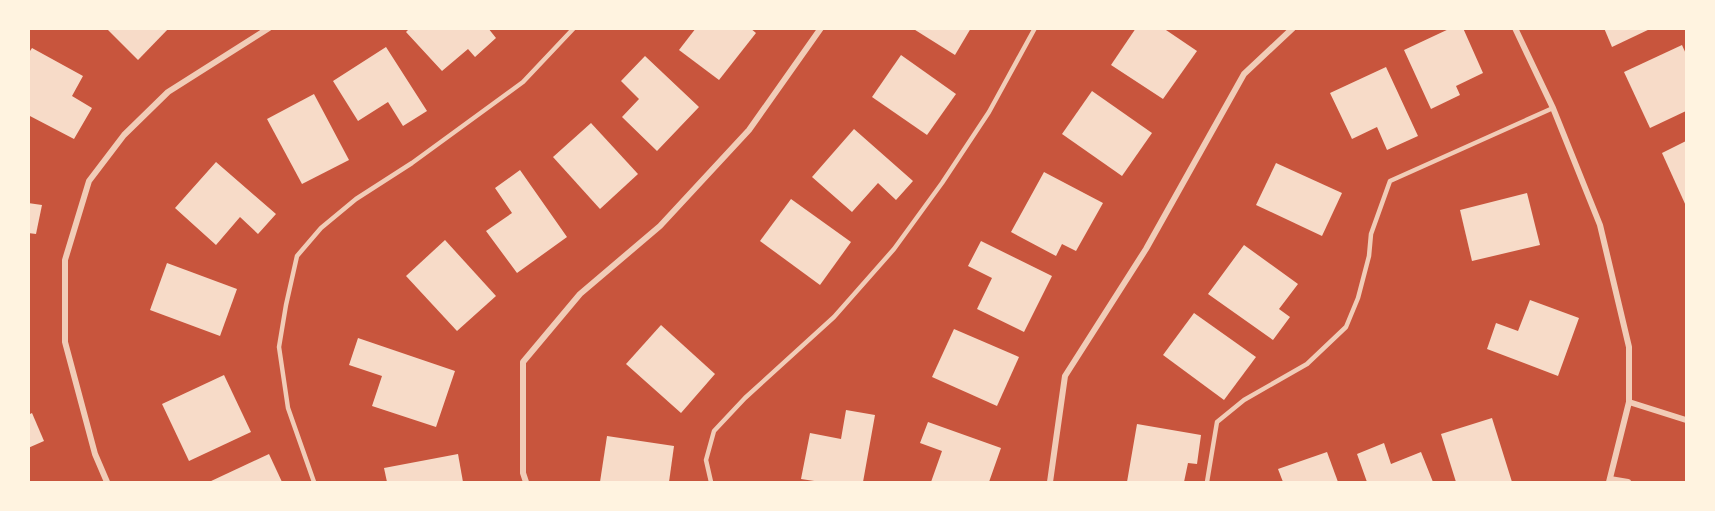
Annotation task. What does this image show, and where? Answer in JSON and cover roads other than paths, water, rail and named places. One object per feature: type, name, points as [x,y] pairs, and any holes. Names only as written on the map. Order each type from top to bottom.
[{"type":"street","points":[[107,483],[95,454],[65,342],[65,260],[89,181],[124,135],[168,92],[269,28]]},
{"type":"street","points":[[526,483],[523,473],[523,362],[580,294],[660,226],[749,130],[821,28]]},
{"type":"street","points":[[1050,483],[1065,376],[1146,249],[1244,74],[1293,28]]},
{"type":"street","points":[[1515,28],[1553,108],[1600,225],[1629,346],[1629,402],[1610,481],[1628,483]]},
{"type":"street","points":[[1629,402],[1686,420]]},
{"type":"lane","points":[[314,483],[288,408],[279,347],[297,256],[321,228],[356,199],[412,163],[523,82],[574,28]]},
{"type":"lane","points":[[711,483],[706,460],[714,431],[745,398],[834,317],[894,249],[942,183],[988,112],[1035,28]]},
{"type":"lane","points":[[1207,483],[1217,422],[1244,400],[1307,364],[1346,327],[1358,298],[1369,256],[1371,234],[1390,181],[1553,108]]}]
